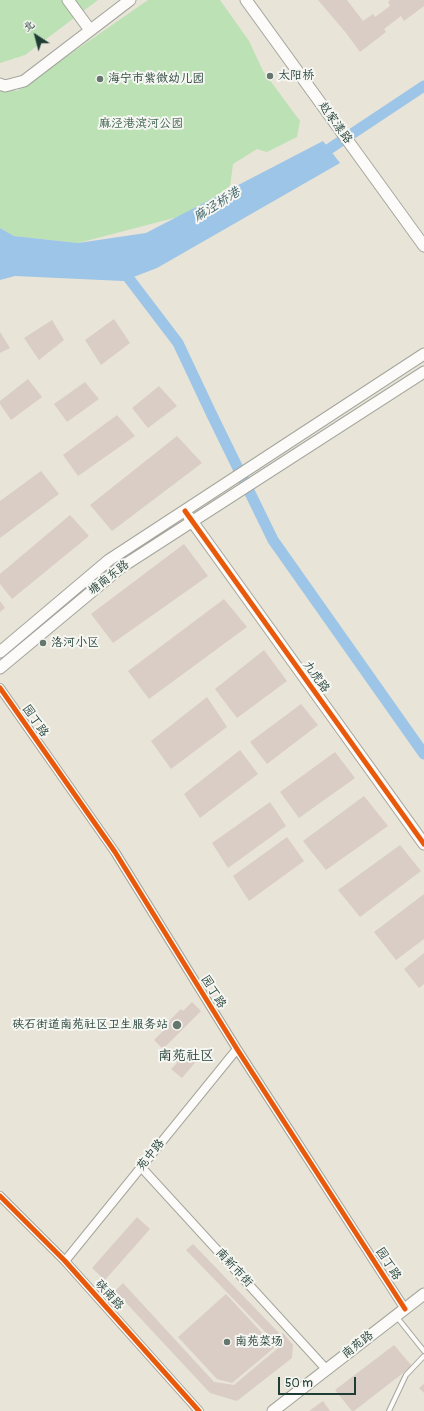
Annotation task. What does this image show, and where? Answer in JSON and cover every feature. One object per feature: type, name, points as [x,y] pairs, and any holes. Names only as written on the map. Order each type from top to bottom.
[{"type":"main road","points":[[68,0],[90,30]]},
{"type":"main road","points":[[0,84],[5,86],[24,81],[130,0]]},
{"type":"main road","name":"赵家漾路","points":[[246,0],[424,246]]},
{"type":"main road","name":"塘南东路","points":[[0,652],[109,560],[424,354]]},
{"type":"main road","name":"塘南东路","points":[[0,668],[120,568],[424,372]]},
{"type":"main road","name":"九虎路","points":[[184,511],[424,844]]},
{"type":"main road","name":"南苑路","points":[[273,1411],[423,1296]]},
{"type":"street","name":"园丁路","points":[[0,688],[115,852],[401,1312]]},
{"type":"street","name":"苑中路","points":[[65,1261],[237,1049]]},
{"type":"street","name":"南新市街","points":[[141,1167],[326,1370]]},
{"type":"street","name":"硖南路","points":[[0,1196],[65,1261],[200,1411]]},
{"type":"lane","points":[[401,1312],[424,1350]]},
{"type":"lane","points":[[389,1411],[406,1375],[424,1356]]},
{"type":"green space","points":[[0,0],[98,0],[25,55],[0,63]]},
{"type":"green space","name":"麻泾港滨河公园","points":[[148,0],[220,0],[249,41],[263,71],[300,121],[297,137],[267,152],[257,149],[233,164],[230,186],[189,214],[78,243],[14,236],[0,228],[0,87],[17,91]]},
{"type":"water","points":[[323,141],[340,163],[157,268],[123,281],[15,276],[0,280],[0,228],[14,236],[78,243],[146,233]]},
{"type":"building","points":[[318,0],[347,0],[363,21],[373,14],[375,17],[390,6],[388,2],[390,0],[424,0],[424,6],[404,21],[401,16],[384,29],[386,32],[360,52]]},
{"type":"building","points":[[114,319],[130,343],[101,365],[85,340]]},
{"type":"building","points":[[52,320],[64,340],[39,360],[24,338]]},
{"type":"building","points":[[0,332],[10,348],[0,353]]},
{"type":"building","points":[[28,379],[42,397],[11,420],[0,404],[0,401]]},
{"type":"building","points":[[85,382],[99,399],[67,422],[54,404]]},
{"type":"building","points":[[159,386],[177,406],[148,428],[132,408]]},
{"type":"building","points":[[117,415],[135,436],[78,476],[63,455]]},
{"type":"building","points":[[177,436],[202,463],[112,531],[90,505]]},
{"type":"building","points":[[41,471],[59,494],[0,538],[0,501]]},
{"type":"building","points":[[70,515],[89,536],[12,599],[0,584],[0,574]]},
{"type":"building","points":[[184,544],[208,576],[113,643],[91,614]]},
{"type":"building","points":[[224,599],[247,627],[149,699],[128,671]]},
{"type":"building","points":[[0,601],[5,608],[0,612]]},
{"type":"building","points":[[264,650],[287,681],[237,718],[215,689]]},
{"type":"building","points":[[207,697],[227,727],[171,769],[151,741]]},
{"type":"building","points":[[301,704],[318,725],[267,764],[250,742]]},
{"type":"building","points":[[240,750],[258,774],[200,818],[184,794]]},
{"type":"building","points":[[335,752],[355,778],[299,818],[280,792]]},
{"type":"building","points":[[364,796],[388,826],[326,870],[303,841]]},
{"type":"building","points":[[270,802],[286,826],[228,868],[212,843]]},
{"type":"building","points":[[287,837],[304,861],[249,901],[233,876]]},
{"type":"building","points":[[400,845],[421,871],[360,917],[338,890]]},
{"type":"building","points":[[424,894],[424,939],[396,960],[374,932]]},
{"type":"building","points":[[424,953],[424,984],[419,988],[404,969]]},
{"type":"building","name":"硖石街道南苑社区卫生服务站","points":[[192,1002],[201,1011],[163,1049],[154,1040],[168,1026],[166,1024],[181,1009],[183,1011]]},
{"type":"building","points":[[182,1049],[185,1051],[189,1049],[199,1058],[182,1078],[171,1069],[177,1063],[174,1059]]},
{"type":"building","points":[[137,1217],[150,1229],[105,1280],[92,1268]]},
{"type":"building","points":[[193,1244],[279,1333],[272,1339],[186,1250]]},
{"type":"building","points":[[123,1283],[214,1382],[234,1385],[278,1348],[273,1341],[283,1333],[293,1345],[292,1358],[237,1401],[210,1393],[115,1291]]},
{"type":"building","name":"南苑菜场","points":[[226,1294],[275,1347],[232,1383],[217,1379],[178,1337]]},
{"type":"building","points":[[394,1345],[412,1366],[352,1411],[335,1390]]},
{"type":"building","points":[[424,1384],[424,1393],[419,1388]]},
{"type":"building","points":[[323,1401],[330,1411],[309,1411]]},
{"type":"waterway","name":"麻泾桥港","points":[[317,157],[424,86]]},
{"type":"waterway","points":[[121,268],[178,343],[273,540],[424,754]]},
{"type":"cycle path","points":[[185,511],[424,844]]},
{"type":"cycle path","points":[[0,688],[115,852],[237,1049],[405,1309]]},
{"type":"cycle path","points":[[0,1196],[65,1261],[199,1411]]},
{"type":"place","name":"太阳桥","points":[[270,76]]},
{"type":"place","name":"海宁市紫微幼儿园","points":[[100,79]]},
{"type":"place","name":"洛河小区","points":[[43,643]]},
{"type":"place","name":"硖石街道南苑社区卫生服务站","points":[[177,1025]]},
{"type":"place","name":"南苑菜场","points":[[227,1342]]},
{"type":"district","name":"南苑社区","points":[[186,1056]]}]
